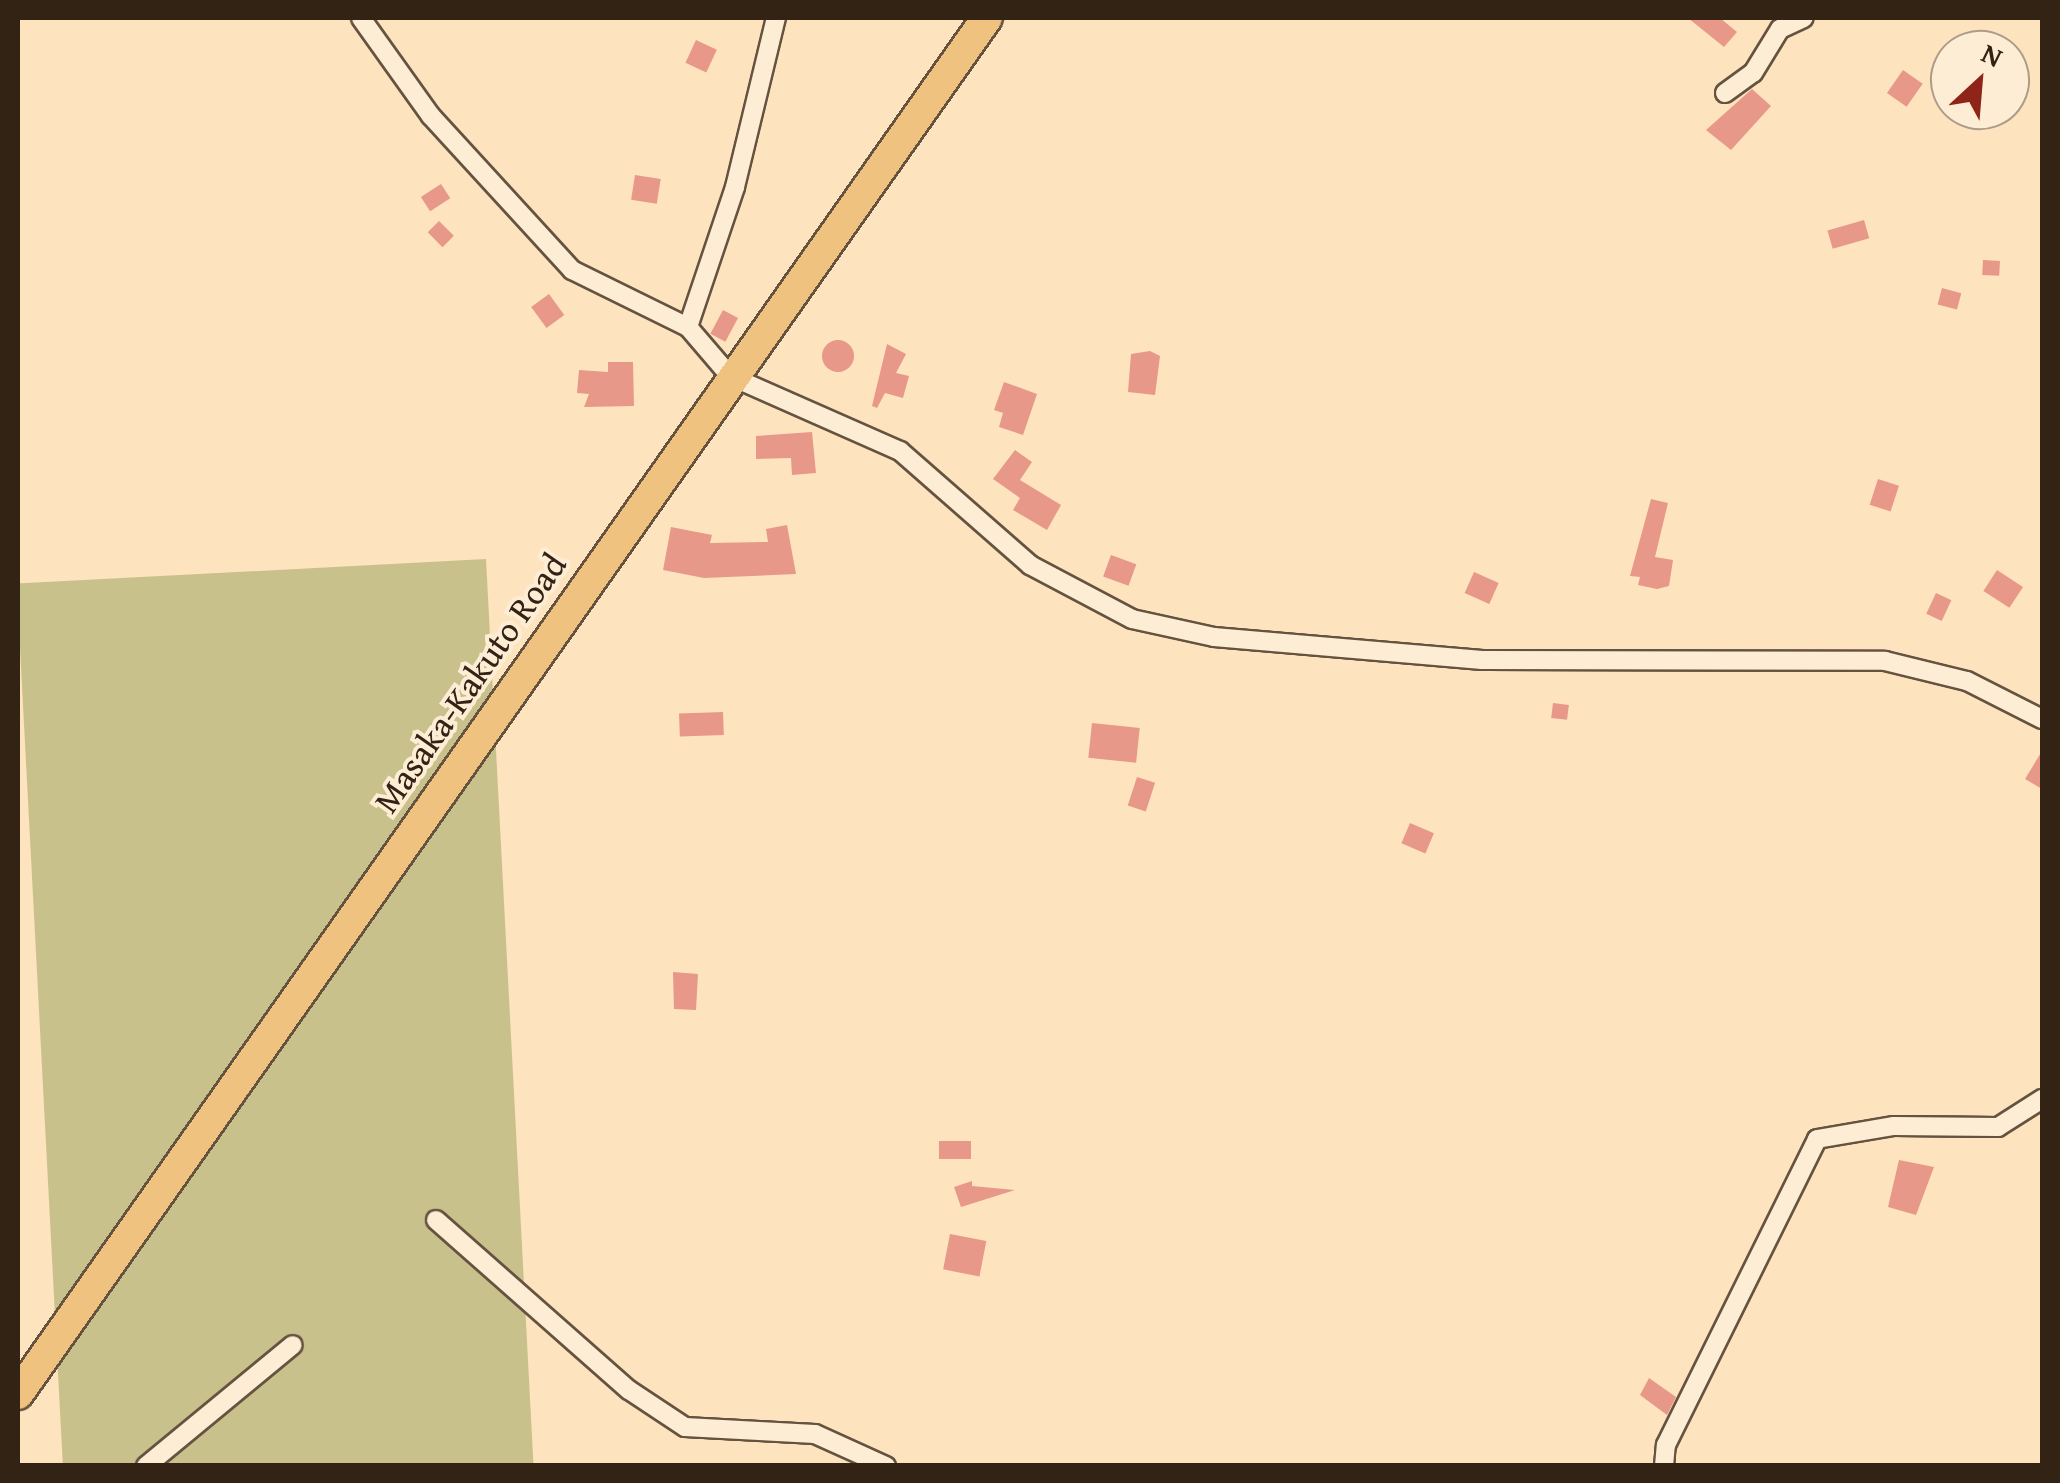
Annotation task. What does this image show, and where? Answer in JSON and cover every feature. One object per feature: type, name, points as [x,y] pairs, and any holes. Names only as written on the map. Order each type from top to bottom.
[{"type":"highway","name":"Masaka-Kakuto Road","points":[[18,1394],[730,376],[987,18]]},
{"type":"street","points":[[361,18],[430,116],[572,270],[688,327],[730,376],[900,451],[1030,565],[1159,629],[1482,660],[1717,665],[1865,658],[1967,681],[2042,720]]},
{"type":"street","points":[[688,327],[735,187],[776,18]]},
{"type":"street","points":[[1725,93],[1753,73],[1780,28],[1804,18]]},
{"type":"street","points":[[1664,1466],[1666,1445],[1817,1139],[1894,1126],[1998,1127],[2042,1099]]},
{"type":"street","points":[[436,1220],[630,1390],[686,1427],[815,1434],[886,1466]]},
{"type":"street","points":[[146,1466],[293,1345]]},
{"type":"shaded area","points":[[486,559],[533,1465],[63,1466],[18,584]]},
{"type":"building","points":[[1688,18],[1720,18],[1737,32],[1724,47]]},
{"type":"building","points":[[696,40],[717,50],[706,72],[685,63]]},
{"type":"building","points":[[1903,70],[1923,84],[1907,107],[1887,93]]},
{"type":"building","points":[[1752,89],[1771,106],[1731,150],[1706,130]]},
{"type":"building","points":[[635,175],[661,179],[657,204],[631,200]]},
{"type":"building","points":[[441,184],[450,198],[430,211],[421,197]]},
{"type":"building","points":[[1864,220],[1869,238],[1833,249],[1827,230]]},
{"type":"building","points":[[439,221],[454,236],[443,247],[428,232]]},
{"type":"building","points":[[1983,260],[2000,261],[1999,276],[1982,275]]},
{"type":"building","points":[[1942,288],[1961,293],[1957,310],[1938,304]]},
{"type":"building","points":[[549,294],[564,315],[546,328],[531,307]]},
{"type":"building","points":[[723,310],[738,318],[725,342],[710,334]]},
{"type":"building","points":[[838,340],[849,345],[854,356],[849,367],[838,372],[827,367],[822,356],[827,345]]},
{"type":"building","points":[[887,344],[906,354],[896,373],[909,376],[903,398],[885,393],[877,408],[872,406]]},
{"type":"building","points":[[1150,351],[1160,356],[1155,395],[1128,392],[1131,354]]},
{"type":"building","points":[[608,362],[633,362],[634,406],[584,407],[589,394],[577,393],[579,370],[608,372]]},
{"type":"building","points":[[1004,382],[1037,394],[1023,435],[999,427],[1003,413],[994,410]]},
{"type":"building","points":[[812,432],[816,473],[792,475],[791,458],[756,459],[756,436]]},
{"type":"building","points":[[1015,450],[1032,462],[1020,480],[1061,505],[1047,530],[1013,510],[1020,498],[993,479]]},
{"type":"building","points":[[1878,479],[1899,486],[1891,511],[1870,505]]},
{"type":"building","points":[[1651,499],[1668,503],[1655,557],[1673,560],[1669,586],[1657,589],[1638,585],[1640,577],[1630,576]]},
{"type":"building","points":[[787,525],[796,574],[704,578],[663,570],[671,527],[712,535],[710,543],[768,542],[766,529]]},
{"type":"building","points":[[1111,555],[1136,564],[1129,586],[1103,577]]},
{"type":"building","points":[[1997,570],[2023,587],[2009,608],[1983,591]]},
{"type":"building","points":[[1474,572],[1499,583],[1489,604],[1465,593]]},
{"type":"building","points":[[1936,593],[1951,600],[1942,621],[1926,614]]},
{"type":"building","points":[[1553,703],[1569,705],[1567,720],[1551,718]]},
{"type":"building","points":[[723,712],[724,735],[680,737],[679,714]]},
{"type":"building","points":[[1092,723],[1140,728],[1136,763],[1088,758]]},
{"type":"building","points":[[2042,751],[2042,789],[2025,779]]},
{"type":"building","points":[[1137,777],[1155,783],[1146,811],[1128,806]]},
{"type":"building","points":[[1410,823],[1434,833],[1425,853],[1401,843]]},
{"type":"building","points":[[673,972],[698,974],[696,1010],[674,1009]]},
{"type":"building","points":[[939,1141],[971,1141],[971,1159],[939,1159]]},
{"type":"building","points":[[1899,1160],[1934,1167],[1916,1215],[1888,1207]]},
{"type":"building","points":[[972,1181],[972,1186],[1015,1190],[961,1207],[954,1187]]},
{"type":"building","points":[[950,1234],[986,1241],[979,1276],[943,1269]]},
{"type":"building","points":[[1649,1378],[1676,1397],[1667,1415],[1640,1395]]}]
